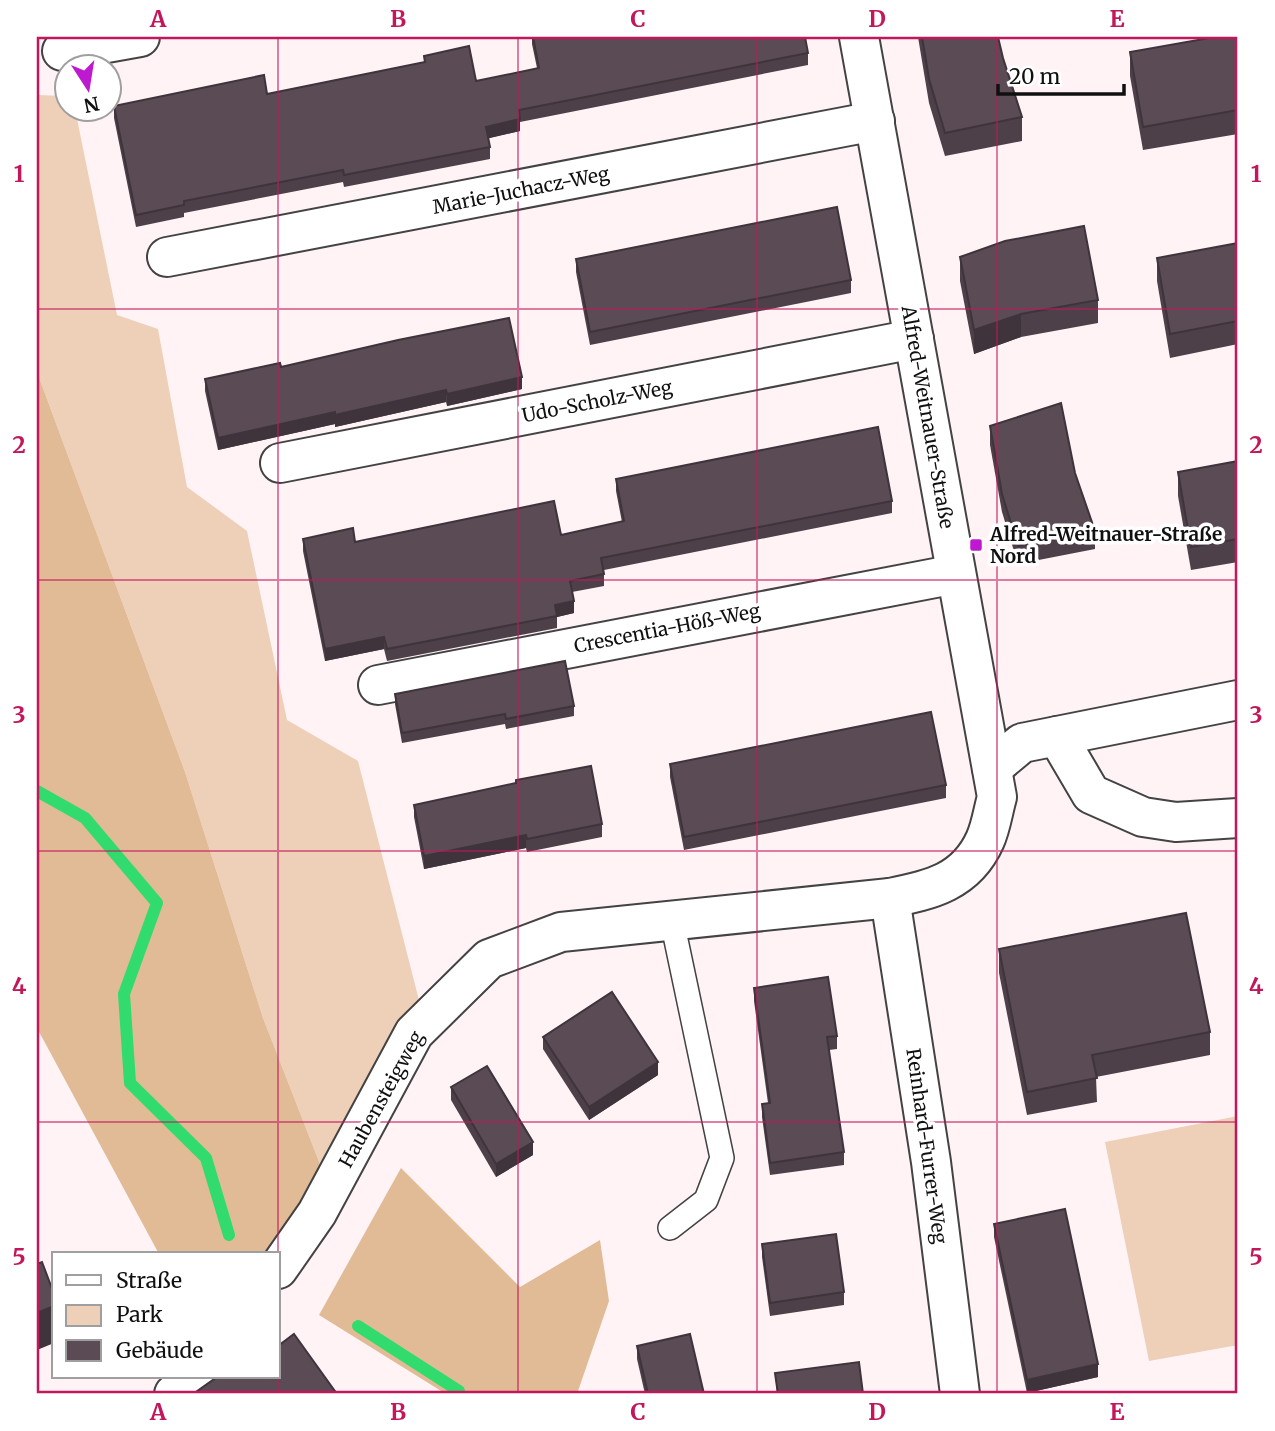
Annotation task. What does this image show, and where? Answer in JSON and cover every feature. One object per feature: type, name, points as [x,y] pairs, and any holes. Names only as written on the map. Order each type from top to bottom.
[{"type":"street","points":[[62,51],[140,37]]},
{"type":"street","name":"Alfred-Weitnauer-Straße","points":[[859,37],[994,783]]},
{"type":"street","name":"Marie-Juchacz-Weg","points":[[167,257],[874,121]]},
{"type":"street","name":"Udo-Scholz-Weg","points":[[280,463],[914,339]]},
{"type":"street","name":"Crescentia-Höß-Weg","points":[[378,685],[956,574]]},
{"type":"street","points":[[994,783],[1022,743],[1238,700]]},
{"type":"street","points":[[1057,736],[1091,794],[1143,817],[1176,822],[1238,818]]},
{"type":"street","name":"Haubensteigweg","points":[[280,1266],[317,1213],[414,1033],[489,959],[561,932],[890,898],[930,890],[962,873],[985,841],[994,783]]},
{"type":"street","name":"Reinhard-Furrer-Weg","points":[[890,898],[931,1162],[960,1394]]},
{"type":"street","points":[[174,1394],[194,1378]]},
{"type":"lane","points":[[670,1228],[706,1200],[722,1158],[672,921]]},
{"type":"green space","points":[[37,95],[52,96],[52,122],[78,122],[117,315],[158,329],[187,487],[247,531],[287,720],[358,761],[421,1008],[325,1177],[263,1018],[185,772],[37,372]]},
{"type":"green space","points":[[1238,1116],[1238,1345],[1149,1361],[1105,1142]]},
{"type":"shaded area","points":[[37,372],[185,772],[263,1018],[325,1177],[266,1252],[158,1252],[37,1028]]},
{"type":"shaded area","points":[[401,1168],[520,1287],[600,1240],[609,1301],[577,1394],[446,1394],[319,1315]]},
{"type":"building","points":[[533,37],[805,37],[808,53],[519,110],[520,119],[486,127],[490,147],[344,175],[343,170],[184,201],[184,205],[136,215],[117,122],[122,122],[122,104],[264,75],[267,94],[425,62],[424,56],[469,46],[476,81],[539,68]]},
{"type":"building","points":[[922,37],[998,37],[1022,117],[945,133],[929,79]]},
{"type":"building","points":[[1215,37],[1238,37],[1238,110],[1143,127],[1130,52]]},
{"type":"building","points":[[837,207],[851,280],[590,332],[576,259]]},
{"type":"building","points":[[1084,226],[1098,300],[1021,314],[974,330],[960,257],[1005,241]]},
{"type":"building","points":[[1238,243],[1238,321],[1170,334],[1157,258]]},
{"type":"building","points":[[509,318],[522,377],[447,394],[446,390],[335,415],[335,412],[218,438],[205,379],[280,363],[281,367]]},
{"type":"building","points":[[1061,403],[1075,473],[1095,531],[1018,546],[1002,494],[990,426]]},
{"type":"building","points":[[878,427],[892,501],[601,558],[604,574],[570,581],[574,601],[555,605],[557,616],[387,649],[384,637],[325,649],[303,539],[353,528],[355,542],[554,501],[561,535],[624,521],[616,479]]},
{"type":"building","points":[[1238,461],[1238,539],[1191,547],[1178,472]]},
{"type":"building","points":[[565,661],[574,706],[506,719],[505,714],[402,733],[395,694]]},
{"type":"building","points":[[931,712],[946,785],[684,837],[670,764]]},
{"type":"building","points":[[591,766],[602,824],[527,839],[526,835],[424,856],[414,805],[516,783],[516,780]]},
{"type":"building","points":[[1186,913],[1210,1032],[1092,1055],[1097,1078],[1027,1092],[999,949]]},
{"type":"building","points":[[828,977],[837,1036],[827,1037],[844,1152],[770,1163],[762,1104],[770,1103],[754,988]]},
{"type":"building","points":[[612,992],[658,1062],[589,1107],[543,1037]]},
{"type":"building","points":[[487,1066],[533,1142],[496,1164],[451,1087]]},
{"type":"building","points":[[1065,1209],[1098,1364],[1027,1380],[994,1224]]},
{"type":"building","points":[[836,1234],[844,1292],[770,1303],[762,1244]]},
{"type":"building","points":[[42,1262],[52,1289],[52,1307],[37,1313],[37,1264]]},
{"type":"building","points":[[294,1334],[337,1394],[193,1394],[216,1378],[280,1378],[280,1344]]},
{"type":"building","points":[[690,1334],[704,1394],[648,1394],[637,1346]]},
{"type":"building","points":[[859,1362],[863,1394],[778,1394],[775,1373]]},
{"type":"waterway","points":[[37,791],[85,818],[157,903],[124,994],[130,1083],[206,1158],[229,1235]]},
{"type":"waterway","points":[[358,1326],[459,1391],[457,1394]]},
{"type":"place","name":"Alfred-Weitnauer-Straße Nord","points":[[976,545]]}]
